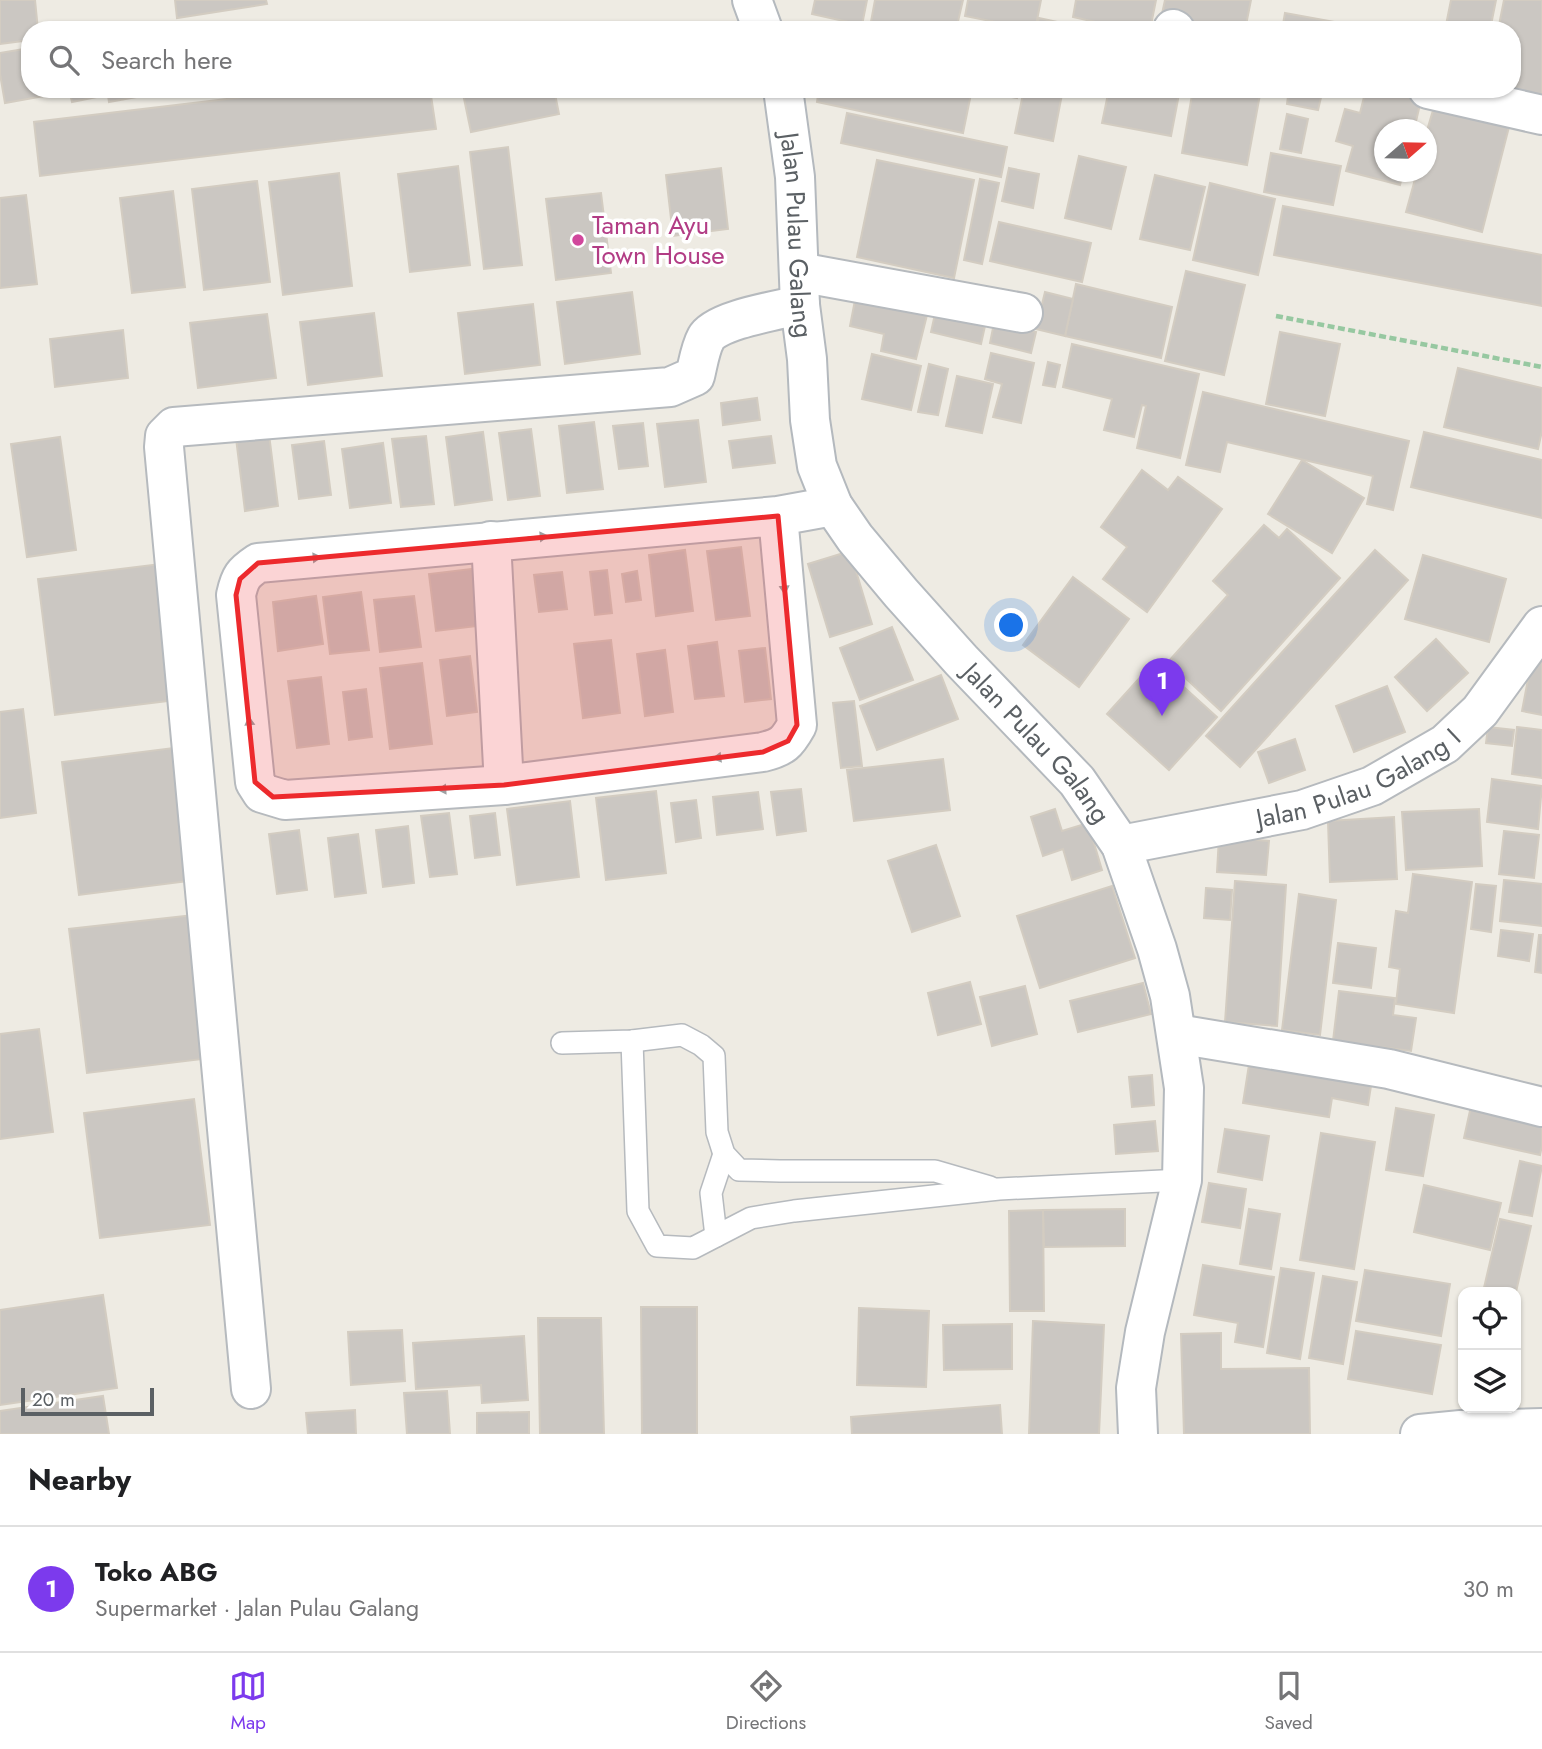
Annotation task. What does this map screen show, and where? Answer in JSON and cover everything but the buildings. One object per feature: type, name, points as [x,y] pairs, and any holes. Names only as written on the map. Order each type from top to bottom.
[{"type":"street","points":[[752,0],[760,21]]},
{"type":"street","name":"Jalan Pulau Galang","points":[[784,98],[795,177],[799,288],[810,420],[817,466],[833,506],[855,538],[901,593],[1077,781],[1121,845],[1157,949],[1170,996],[1184,1088],[1182,1180],[1145,1332],[1136,1388],[1138,1434]]},
{"type":"street","points":[[1468,98],[1542,115]]},
{"type":"street","points":[[251,1389],[166,475],[165,436],[174,427],[670,387],[695,376],[706,337],[713,330],[799,288],[1023,313]]},
{"type":"street","points":[[778,516],[797,725],[788,741],[777,748],[504,785],[285,800],[262,793],[255,782],[236,595],[240,579],[258,563],[778,516],[833,506]]},
{"type":"street","points":[[491,541],[504,785]]},
{"type":"street","name":"Jalan Pulau Galang I","points":[[1121,845],[1302,810],[1372,786],[1445,744],[1480,711],[1542,626]]},
{"type":"street","points":[[1177,1034],[1389,1069],[1542,1107]]},
{"type":"street","points":[[1420,1434],[1542,1428]]},
{"type":"lane","points":[[562,1043],[632,1041],[682,1035],[701,1045],[714,1056],[717,1132],[724,1154],[739,1170],[935,1171],[999,1189]]},
{"type":"lane","points":[[632,1041],[638,1211],[657,1246],[693,1248],[751,1218],[794,1211],[999,1189],[1182,1180]]},
{"type":"lane","points":[[716,1236],[711,1193],[724,1154]]},
{"type":"path","points":[[1276,316],[1542,368]]},
{"type":"highlighted area","points":[[778,516],[797,725],[788,741],[763,752],[504,785],[273,797],[255,782],[236,595],[240,579],[258,563]]},
{"type":"place","name":"Taman Ayu Town House","points":[[578,240]]},
{"type":"place","name":"Toko ABG","points":[[1162,716]]}]
